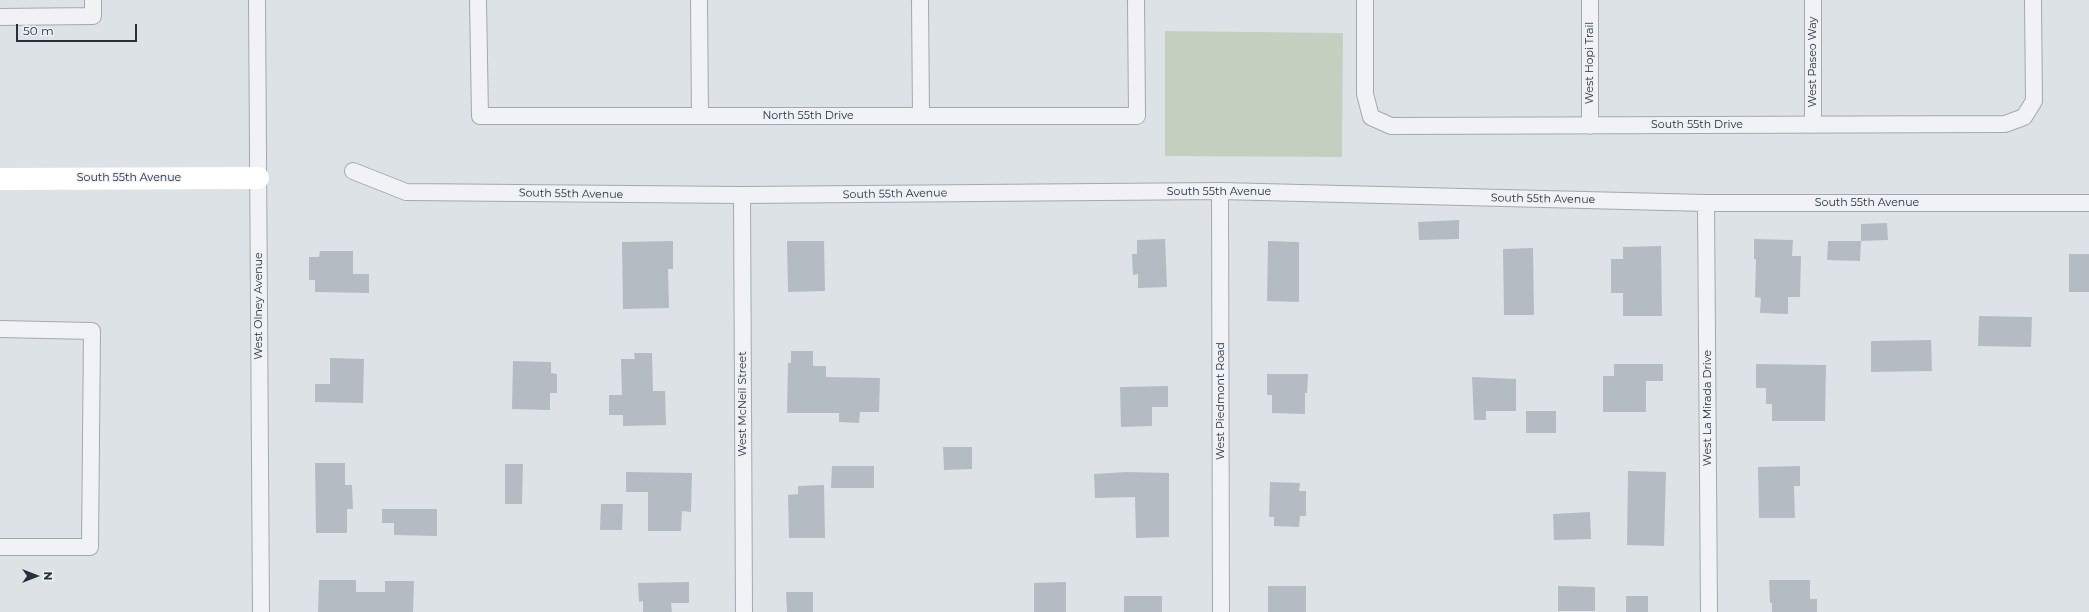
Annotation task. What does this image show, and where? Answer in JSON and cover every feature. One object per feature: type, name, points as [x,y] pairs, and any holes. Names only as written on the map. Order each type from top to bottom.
[{"type":"street","name":"West Olney Avenue","points":[[257,0],[261,612]]},
{"type":"street","name":"North 55th Drive","points":[[478,0],[480,116],[1137,116],[1136,0]]},
{"type":"street","points":[[699,0],[700,116]]},
{"type":"street","points":[[920,0],[921,116]]},
{"type":"street","name":"South 55th Drive","points":[[1365,0],[1365,94],[1371,117],[1391,126],[2005,124],[2024,117],[2034,101],[2034,0]]},
{"type":"street","name":"West Hopi Trail","points":[[1590,0],[1590,126]]},
{"type":"street","name":"West Paseo Way","points":[[1812,0],[1813,125]]},
{"type":"street","points":[[0,17],[93,8]]},
{"type":"street","name":"South 55th Avenue","points":[[352,172],[406,192],[742,195],[1220,191],[1706,203],[2089,203]]},
{"type":"street","name":"South 55th Avenue","points":[[0,179],[258,178]]},
{"type":"street","name":"West Piedmont Road","points":[[1220,191],[1221,612]]},
{"type":"street","name":"West McNeil Street","points":[[742,195],[744,612]]},
{"type":"street","name":"West La Mirada Drive","points":[[1706,203],[1709,612]]},
{"type":"street","points":[[0,329],[92,331],[90,547],[0,547]]},
{"type":"green space","points":[[1165,31],[1343,33],[1342,157],[1165,156]]},
{"type":"building","points":[[1459,220],[1459,239],[1419,240],[1418,222]]},
{"type":"building","points":[[1887,223],[1888,240],[1861,241],[1861,224]]},
{"type":"building","points":[[1165,239],[1167,287],[1138,288],[1138,274],[1133,275],[1132,254],[1137,254],[1137,240]]},
{"type":"building","points":[[1754,239],[1793,240],[1792,256],[1801,256],[1800,297],[1788,297],[1788,314],[1760,313],[1761,298],[1755,297],[1756,259],[1754,259]]},
{"type":"building","points":[[673,241],[673,269],[668,269],[669,308],[623,309],[622,242]]},
{"type":"building","points":[[787,241],[824,241],[825,291],[788,292]]},
{"type":"building","points":[[1268,241],[1299,242],[1299,302],[1267,301]]},
{"type":"building","points":[[1828,241],[1861,241],[1860,261],[1827,260]]},
{"type":"building","points":[[1661,246],[1662,316],[1623,316],[1623,293],[1611,293],[1611,259],[1623,259],[1623,247]]},
{"type":"building","points":[[1533,248],[1534,315],[1504,315],[1503,249]]},
{"type":"building","points":[[320,251],[353,251],[353,274],[369,274],[369,293],[315,292],[315,280],[309,280],[309,257],[319,257]]},
{"type":"building","points":[[2069,254],[2089,254],[2089,292],[2069,292]]},
{"type":"building","points":[[1979,316],[2032,317],[2031,347],[1978,346]]},
{"type":"building","points":[[1931,340],[1932,371],[1871,372],[1871,341]]},
{"type":"building","points":[[791,351],[813,351],[813,366],[826,366],[826,377],[880,378],[879,412],[860,412],[859,423],[839,422],[839,413],[787,413],[788,363],[791,363]]},
{"type":"building","points":[[634,353],[652,353],[653,391],[665,391],[666,425],[623,426],[623,415],[609,415],[609,395],[622,395],[621,359],[635,359]]},
{"type":"building","points":[[330,358],[364,359],[363,403],[315,402],[315,384],[330,384]]},
{"type":"building","points":[[513,361],[551,362],[551,373],[557,374],[557,393],[550,393],[550,410],[512,409]]},
{"type":"building","points":[[1614,364],[1663,364],[1663,381],[1646,381],[1646,412],[1603,412],[1603,376],[1614,376]]},
{"type":"building","points":[[1756,364],[1826,365],[1825,421],[1772,421],[1772,404],[1766,404],[1766,388],[1756,388]]},
{"type":"building","points":[[1267,374],[1308,374],[1307,393],[1305,393],[1305,414],[1272,413],[1272,395],[1267,395]]},
{"type":"building","points":[[1472,377],[1516,379],[1516,411],[1486,411],[1486,420],[1474,420]]},
{"type":"building","points":[[1168,386],[1168,407],[1152,407],[1152,426],[1121,427],[1120,387]]},
{"type":"building","points":[[1526,411],[1556,411],[1556,433],[1526,433]]},
{"type":"building","points":[[943,447],[972,447],[972,469],[944,470]]},
{"type":"building","points":[[315,463],[345,463],[345,485],[352,485],[353,509],[347,509],[347,533],[316,533]]},
{"type":"building","points":[[505,464],[523,464],[522,504],[505,504]]},
{"type":"building","points":[[832,466],[874,466],[874,488],[831,488]]},
{"type":"building","points":[[1800,466],[1800,486],[1794,486],[1795,518],[1759,518],[1758,467]]},
{"type":"building","points":[[1628,471],[1666,472],[1664,546],[1627,545]]},
{"type":"building","points":[[626,472],[692,473],[691,512],[682,511],[681,531],[648,531],[648,492],[626,492]]},
{"type":"building","points":[[1127,472],[1169,473],[1169,537],[1136,538],[1135,497],[1095,498],[1094,474]]},
{"type":"building","points":[[1270,482],[1300,483],[1299,491],[1306,491],[1306,516],[1300,516],[1299,527],[1274,526],[1274,517],[1269,517]]},
{"type":"building","points":[[824,485],[825,538],[789,538],[788,495],[798,494],[798,486]]},
{"type":"building","points":[[601,504],[623,504],[622,530],[600,530]]},
{"type":"building","points":[[382,509],[437,509],[437,536],[394,535],[394,523],[382,523]]},
{"type":"building","points":[[1590,512],[1591,539],[1554,540],[1553,514]]},
{"type":"building","points":[[319,580],[356,580],[356,592],[385,592],[385,581],[414,581],[413,612],[318,612]]},
{"type":"building","points":[[1769,580],[1810,580],[1810,599],[1817,599],[1817,612],[1772,612]]},
{"type":"building","points":[[689,582],[689,603],[671,603],[672,612],[643,612],[643,601],[639,602],[638,583]]},
{"type":"building","points":[[1066,582],[1066,612],[1034,612],[1034,583]]},
{"type":"building","points":[[1268,586],[1306,586],[1306,612],[1268,612]]},
{"type":"building","points":[[1558,586],[1595,587],[1595,611],[1558,611]]},
{"type":"building","points":[[786,592],[813,592],[813,612],[787,612]]},
{"type":"building","points":[[1124,596],[1162,596],[1162,612],[1124,612]]},
{"type":"building","points":[[1626,596],[1648,596],[1648,612],[1626,612]]}]
